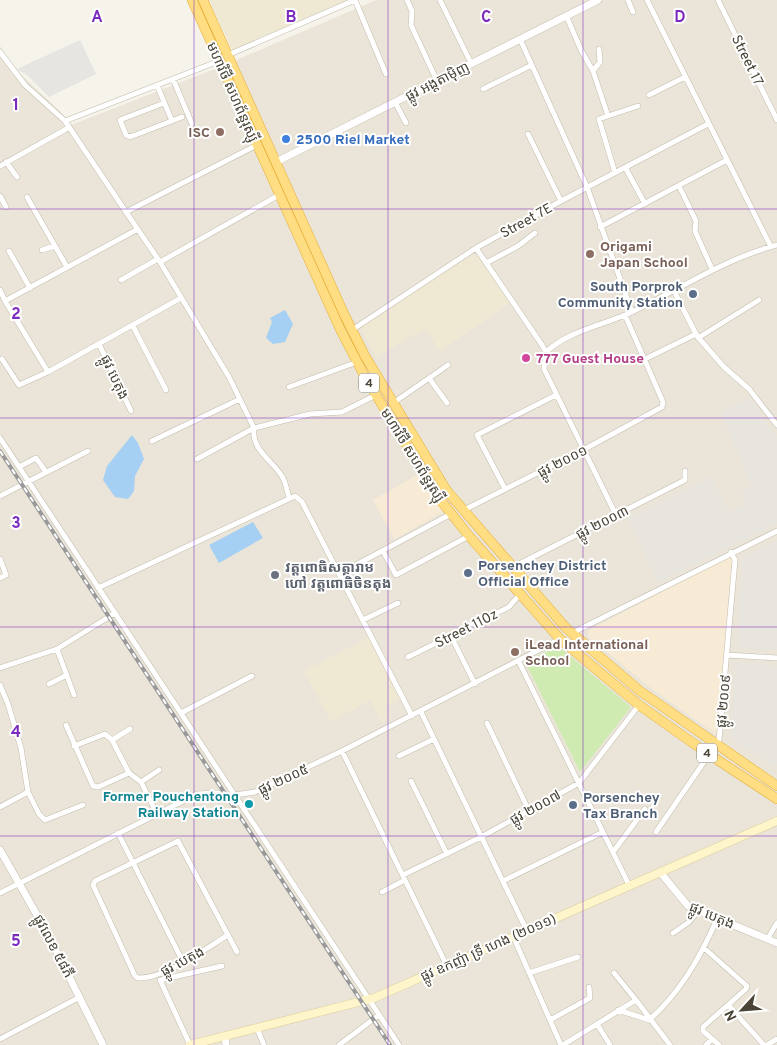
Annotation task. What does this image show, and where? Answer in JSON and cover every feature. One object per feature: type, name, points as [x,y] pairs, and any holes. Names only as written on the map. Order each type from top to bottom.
[{"type":"highway","name":"មហាវិថី សហព័ន្ធរុស្ស៊ី","points":[[192,0],[279,195],[357,362],[438,496],[451,514],[560,640],[639,705],[777,799]]},
{"type":"highway","name":"មហាវិថី សហព័ន្ធរុស្ស៊ី","points":[[203,0],[352,330],[374,371],[447,491],[512,568],[574,635],[640,691],[716,746],[777,786]]},
{"type":"highway","points":[[299,238],[308,234]]},
{"type":"highway","points":[[365,377],[374,371]]},
{"type":"main road","name":"ផ្លូវ ឧកញ៉ា ទ្រី ហេង (២០១១)","points":[[190,1045],[368,1000],[512,935],[777,821]]},
{"type":"street","points":[[228,55],[355,0],[386,74]]},
{"type":"street","points":[[407,0],[412,11],[411,25],[437,81]]},
{"type":"street","points":[[440,0],[471,63]]},
{"type":"street","points":[[628,0],[633,12]]},
{"type":"street","points":[[546,352],[578,334],[632,312],[674,291],[712,269],[774,246],[708,124],[647,0]]},
{"type":"street","name":"Street 17","points":[[718,0],[777,120]]},
{"type":"street","name":"ផ្លូវ អង្តតាម៉ិញ","points":[[276,162],[592,1]]},
{"type":"street","points":[[566,15],[581,50],[593,71],[608,116]]},
{"type":"street","points":[[520,39],[587,187],[632,312]]},
{"type":"street","points":[[593,71],[600,62],[599,49]]},
{"type":"street","points":[[0,52],[25,85],[65,121],[159,261],[240,399],[254,428],[254,435],[262,454],[282,477],[289,497]]},
{"type":"street","points":[[65,121],[219,61]]},
{"type":"street","points":[[483,89],[532,66]]},
{"type":"street","points":[[649,96],[685,77]]},
{"type":"street","points":[[173,79],[192,124]]},
{"type":"street","points":[[157,86],[172,121]]},
{"type":"street","points":[[395,102],[406,123]]},
{"type":"street","points":[[164,103],[122,118],[120,122],[128,137],[182,117]]},
{"type":"street","points":[[615,173],[599,119],[638,106]]},
{"type":"street","name":"Street 7E","points":[[352,330],[476,248],[560,201],[708,124]]},
{"type":"street","points":[[0,166],[68,128]]},
{"type":"street","points":[[528,134],[560,201]]},
{"type":"street","points":[[126,212],[257,145]]},
{"type":"street","points":[[600,226],[727,160]]},
{"type":"street","points":[[6,162],[17,177]]},
{"type":"street","points":[[625,167],[644,204]]},
{"type":"street","points":[[679,186],[696,221],[695,231],[712,269]]},
{"type":"street","points":[[121,280],[279,195]]},
{"type":"street","points":[[0,196],[6,207]]},
{"type":"street","points":[[27,197],[67,267]]},
{"type":"street","points":[[5,301],[138,229]]},
{"type":"street","points":[[486,263],[518,246],[535,233]]},
{"type":"street","points":[[42,250],[55,246]]},
{"type":"street","points":[[476,248],[546,352],[544,370],[582,450],[616,515]]},
{"type":"street","points":[[9,251],[30,288]]},
{"type":"street","points":[[0,290],[48,372]]},
{"type":"street","points":[[674,291],[697,336],[724,366],[750,389],[777,424]]},
{"type":"street","points":[[2,359],[20,385],[48,372],[181,298]]},
{"type":"street","points":[[625,315],[645,359],[697,336],[759,300]]},
{"type":"street","points":[[133,326],[166,390]]},
{"type":"street","name":"ផ្លូវ បេតុង","points":[[99,344],[131,411]]},
{"type":"street","name":"ផ្លូវ ២០០១","points":[[462,511],[660,408],[663,402],[645,359]]},
{"type":"street","points":[[289,387],[357,362]]},
{"type":"street","points":[[393,403],[448,365]]},
{"type":"street","points":[[429,378],[447,403]]},
{"type":"street","points":[[197,459],[254,428],[310,414],[342,412],[376,395]]},
{"type":"street","points":[[505,489],[476,435],[556,395]]},
{"type":"street","points":[[152,441],[240,399]]},
{"type":"street","points":[[0,438],[399,1045]]},
{"type":"street","points":[[0,496],[88,450]]},
{"type":"street","points":[[19,467],[36,458],[46,472]]},
{"type":"street","name":"ផ្លូវ ២០០៣","points":[[512,568],[685,480],[685,472]]},
{"type":"street","points":[[98,588],[289,497],[296,496],[302,502],[412,716]]},
{"type":"street","points":[[339,574],[451,514]]},
{"type":"street","points":[[574,635],[578,630],[731,552],[777,531]]},
{"type":"street","points":[[383,551],[396,575],[469,536]]},
{"type":"street","name":"ផ្លូវ ២០០៩","points":[[656,832],[719,740],[735,560],[731,552]]},
{"type":"street","points":[[0,559],[6,575],[0,578]]},
{"type":"street","name":"Street 110z","points":[[408,657],[508,607],[520,594]]},
{"type":"street","points":[[363,620],[398,603]]},
{"type":"street","points":[[0,668],[57,649],[115,613]]},
{"type":"street","points":[[451,636],[475,684]]},
{"type":"street","name":"ផ្លូវ ២០០៥","points":[[0,893],[197,794],[217,793],[235,796],[255,792],[421,712],[560,640]]},
{"type":"street","points":[[57,649],[74,695]]},
{"type":"street","points":[[727,655],[777,658]]},
{"type":"street","points":[[519,662],[629,885]]},
{"type":"street","points":[[49,684],[68,675]]},
{"type":"street","points":[[181,714],[252,676]]},
{"type":"street","points":[[0,685],[8,704],[21,748],[28,792],[39,814],[45,820],[83,805]]},
{"type":"street","name":"ផ្លូវ ២០០៧","points":[[382,892],[446,854],[579,783],[639,705]]},
{"type":"street","points":[[421,712],[526,929]]},
{"type":"street","points":[[487,724],[529,811]]},
{"type":"street","points":[[66,725],[74,746],[95,787],[129,773]]},
{"type":"street","points":[[112,740],[130,729]]},
{"type":"street","points":[[74,746],[105,734],[112,740],[129,773],[141,782],[156,814]]},
{"type":"street","points":[[399,756],[434,739]]},
{"type":"street","points":[[342,751],[446,964]]},
{"type":"street","points":[[141,782],[159,770]]},
{"type":"street","points":[[411,781],[446,854]]},
{"type":"street","points":[[0,807],[28,792]]},
{"type":"street","points":[[612,852],[645,809]]},
{"type":"street","points":[[503,881],[603,832]]},
{"type":"street","points":[[118,833],[183,962]]},
{"type":"street","points":[[134,862],[178,841],[237,952]]},
{"type":"street","name":"ផ្លូវលេខ ៥៨ភី","points":[[0,850],[20,883],[103,1045]]},
{"type":"street","name":"ផ្លូវ បេតុង","points":[[134,862],[95,881],[92,885],[134,976],[142,978],[154,975],[183,962],[228,935]]},
{"type":"street","name":"ផ្លូវ បេតុង","points":[[660,872],[682,901],[698,911],[777,942]]},
{"type":"street","points":[[673,933],[689,922],[698,911]]},
{"type":"street","points":[[650,1020],[671,998],[704,948],[717,918]]},
{"type":"street","points":[[768,938],[777,923]]},
{"type":"street","points":[[512,935],[562,1045],[636,1000]]},
{"type":"street","points":[[704,948],[747,986],[703,1027],[703,1031],[718,1045]]},
{"type":"street","points":[[529,973],[578,957]]},
{"type":"street","points":[[190,1045],[160,980],[222,966]]},
{"type":"street","points":[[614,973],[639,1002],[650,1020],[670,1045]]},
{"type":"street","points":[[550,1020],[590,998],[589,987]]},
{"type":"street","points":[[0,1039],[80,997]]},
{"type":"street","points":[[728,1005],[766,1045],[777,1039]]},
{"type":"street","points":[[618,1010],[650,1020]]},
{"type":"street","points":[[339,1045],[379,1015]]},
{"type":"street","points":[[597,1024],[610,1045]]},
{"type":"street","points":[[258,1028],[264,1045]]},
{"type":"street","points":[[225,1036],[226,1045]]},
{"type":"street","points":[[706,1045],[712,1039]]},
{"type":"shaded area","points":[[209,0],[349,0],[232,50]]},
{"type":"shaded area","points":[[376,0],[777,0],[777,1045],[0,1045],[0,46],[14,68],[60,111],[71,125],[220,67]]},
{"type":"shaded area","points":[[80,40],[96,74],[49,97],[27,75],[17,69]]},
{"type":"shaded area","points":[[472,255],[479,256],[511,302],[440,351],[425,329],[376,357],[360,326]]},
{"type":"shaded area","points":[[750,398],[777,438],[777,523],[658,582],[627,518],[711,477],[729,512],[745,505],[742,489],[752,486],[720,412]]},
{"type":"shaded area","points":[[419,474],[443,512],[394,539],[373,500]]},
{"type":"shaded area","points":[[777,540],[777,650],[737,647],[743,556]]},
{"type":"shaded area","points":[[730,557],[733,560],[717,735],[652,689],[588,637],[589,630]]},
{"type":"shaded area","points":[[370,637],[402,698],[385,707],[391,719],[382,723],[370,700],[331,722],[304,671]]},
{"type":"shaded area","points":[[735,662],[777,666],[777,767],[731,739]]},
{"type":"green space","points":[[558,646],[631,707],[580,772],[525,662]]},
{"type":"water","points":[[285,310],[293,324],[285,342],[273,344],[266,338],[272,322],[270,318]]},
{"type":"water","points":[[132,435],[138,443],[144,459],[135,476],[134,491],[128,499],[115,497],[103,480],[107,466]]},
{"type":"water","points":[[253,522],[263,538],[219,563],[209,545]]},
{"type":"railway","points":[[0,451],[390,1045]]},
{"type":"place","name":"ISC","points":[[220,132]]},
{"type":"place","name":"2500 Riel Market","points":[[286,139]]},
{"type":"place","name":"Origami Japan School","points":[[590,254]]},
{"type":"place","name":"South Porprok Community Station","points":[[693,294]]},
{"type":"place","name":"777 Guest House","points":[[526,358]]},
{"type":"place","name":"Porsenchey District Official Office","points":[[468,573]]},
{"type":"place","name":"វត្តពោធិសត្តារាម ហៅ វត្តពោធិចិនតុង","points":[[275,575]]},
{"type":"place","name":"iLead International School","points":[[515,652]]},
{"type":"place","name":"Former Pouchentong Railway Station","points":[[249,804]]},
{"type":"place","name":"Porsenchey Tax Branch","points":[[573,805]]}]
